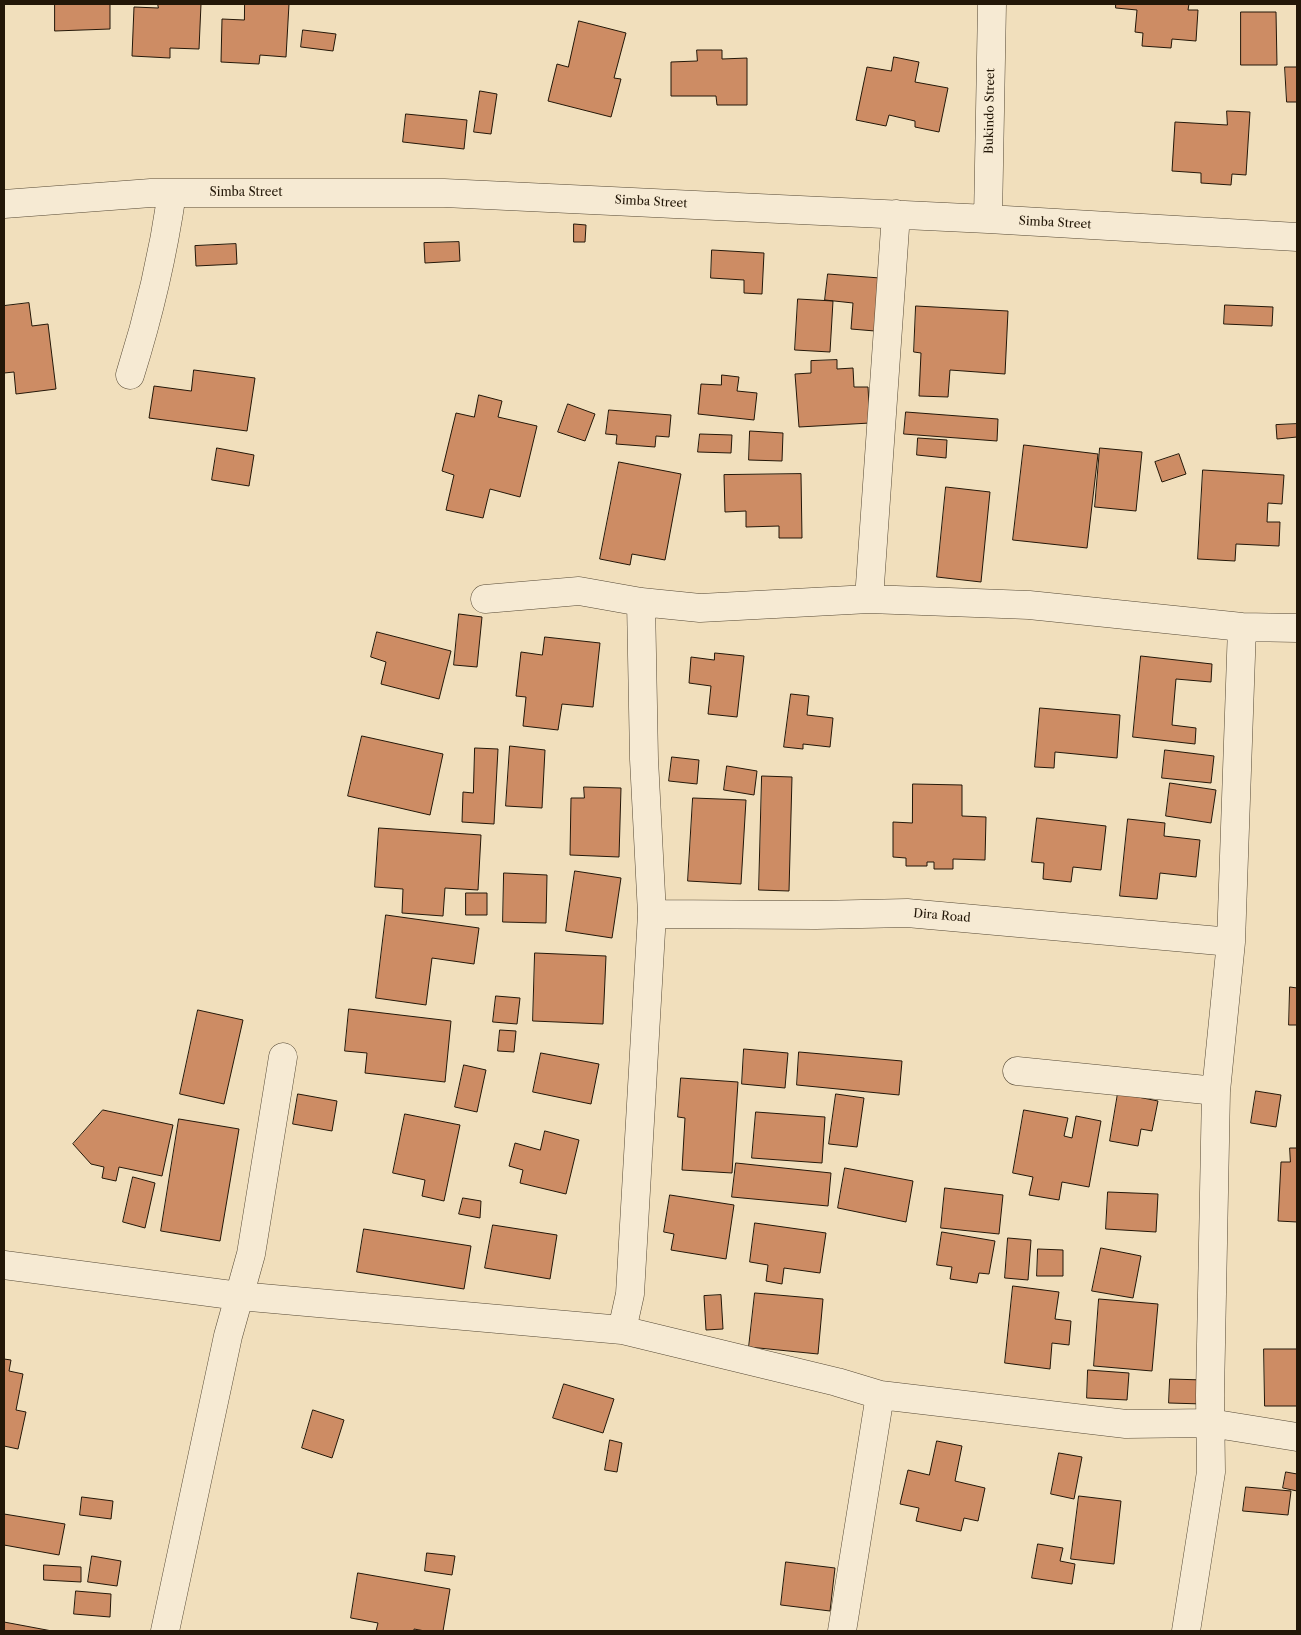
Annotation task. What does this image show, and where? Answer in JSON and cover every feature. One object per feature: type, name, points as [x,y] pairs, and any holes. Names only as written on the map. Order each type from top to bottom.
[{"type":"street","name":"Bukindo Street","points":[[988,219],[992,4]]},
{"type":"street","name":"Simba Street","points":[[4,204],[172,193],[444,193],[896,214],[1297,237]]},
{"type":"street","points":[[130,375],[147,321],[157,279],[172,193]]},
{"type":"street","points":[[869,599],[896,214]]},
{"type":"street","points":[[486,599],[579,591],[641,602],[700,608],[869,599],[1029,606],[1242,627],[1297,628]]},
{"type":"street","points":[[622,1330],[630,1294],[652,914],[644,760],[641,602]]},
{"type":"street","points":[[1186,1631],[1211,1472],[1210,1424],[1216,1091],[1230,942],[1242,627]]},
{"type":"street","name":"Dira Road","points":[[652,914],[816,915],[907,913],[1230,942]]},
{"type":"street","points":[[165,1631],[226,1346],[252,1254],[283,1057]]},
{"type":"street","points":[[1017,1071],[1216,1091]]},
{"type":"street","points":[[4,1265],[239,1296],[622,1330],[837,1382],[880,1395],[1126,1424],[1210,1424],[1297,1437]]},
{"type":"street","points":[[842,1631],[880,1395]]},
{"type":"building","points":[[55,4],[110,4],[110,29],[55,31]]},
{"type":"building","points":[[158,4],[201,4],[199,49],[170,48],[170,58],[132,56],[134,7],[158,8]]},
{"type":"building","points":[[245,4],[289,4],[286,57],[260,55],[259,64],[221,62],[222,19],[244,20]]},
{"type":"building","points":[[1116,4],[1189,4],[1188,10],[1198,10],[1196,41],[1172,39],[1171,48],[1142,46],[1143,33],[1135,32],[1137,10],[1116,8]]},
{"type":"building","points":[[1241,12],[1276,12],[1277,65],[1241,65]]},
{"type":"building","points":[[579,21],[626,33],[614,78],[621,79],[611,117],[548,101],[557,64],[568,67]]},
{"type":"building","points":[[303,30],[336,34],[333,51],[301,47]]},
{"type":"building","points":[[697,50],[722,50],[722,59],[747,58],[747,105],[717,105],[716,96],[671,96],[671,62],[697,61]]},
{"type":"building","points":[[894,57],[919,62],[915,82],[948,88],[939,132],[915,127],[915,121],[889,115],[886,126],[856,120],[867,67],[891,71]]},
{"type":"building","points":[[1285,67],[1297,67],[1297,102],[1287,102]]},
{"type":"building","points":[[480,91],[497,94],[491,134],[474,132]]},
{"type":"building","points":[[1227,111],[1250,112],[1246,175],[1232,174],[1231,185],[1201,183],[1201,173],[1172,171],[1175,122],[1227,125]]},
{"type":"building","points":[[406,114],[467,120],[464,149],[403,142]]},
{"type":"building","points":[[574,224],[586,225],[585,242],[574,242]]},
{"type":"building","points":[[459,242],[460,261],[425,263],[424,243]]},
{"type":"building","points":[[236,244],[237,264],[196,266],[195,246]]},
{"type":"building","points":[[712,250],[764,253],[762,294],[744,293],[744,280],[711,278]]},
{"type":"building","points":[[828,274],[880,278],[875,331],[851,329],[853,303],[825,300]]},
{"type":"building","points":[[798,299],[833,301],[830,352],[795,350]]},
{"type":"building","points":[[29,303],[32,326],[48,324],[56,389],[16,394],[14,372],[4,373],[4,306]]},
{"type":"building","points":[[1225,305],[1273,307],[1272,326],[1224,324]]},
{"type":"building","points":[[916,306],[1008,311],[1005,374],[950,370],[948,397],[919,396],[921,353],[914,352]]},
{"type":"building","points":[[837,360],[837,369],[853,368],[854,387],[868,387],[870,423],[799,427],[795,374],[811,373],[811,361]]},
{"type":"building","points":[[194,370],[255,378],[247,431],[149,418],[154,386],[191,391]]},
{"type":"building","points":[[722,375],[739,377],[737,391],[757,393],[754,420],[698,414],[701,384],[721,385]]},
{"type":"building","points":[[479,395],[502,401],[498,417],[537,426],[520,497],[490,489],[483,518],[446,510],[454,475],[442,471],[456,413],[474,417]]},
{"type":"building","points":[[568,404],[595,414],[585,441],[558,432]]},
{"type":"building","points":[[609,410],[671,415],[669,437],[656,436],[655,447],[616,444],[617,435],[606,434]]},
{"type":"building","points":[[906,412],[998,419],[997,441],[904,434]]},
{"type":"building","points":[[1297,424],[1297,437],[1277,439],[1276,425]]},
{"type":"building","points":[[750,431],[783,433],[782,461],[749,460]]},
{"type":"building","points":[[700,434],[732,435],[731,453],[698,452]]},
{"type":"building","points":[[918,438],[947,440],[946,458],[917,455]]},
{"type":"building","points":[[1024,445],[1098,454],[1087,548],[1013,540]]},
{"type":"building","points":[[217,448],[254,455],[249,486],[212,480]]},
{"type":"building","points":[[1100,448],[1142,452],[1136,511],[1095,507]]},
{"type":"building","points":[[1179,454],[1186,474],[1162,482],[1155,462]]},
{"type":"building","points":[[619,462],[681,474],[665,560],[632,554],[630,565],[600,559]]},
{"type":"building","points":[[1203,470],[1284,475],[1282,504],[1268,503],[1267,522],[1280,522],[1279,546],[1236,544],[1235,561],[1198,559]]},
{"type":"building","points":[[801,474],[802,538],[779,538],[779,526],[746,527],[746,511],[725,512],[724,475]]},
{"type":"building","points":[[946,487],[990,492],[981,582],[937,577]]},
{"type":"building","points":[[459,614],[482,617],[477,667],[454,665]]},
{"type":"building","points":[[377,632],[451,651],[439,699],[381,684],[386,662],[371,657]]},
{"type":"building","points":[[545,637],[600,643],[593,707],[562,704],[558,730],[523,726],[526,697],[516,696],[521,652],[542,655]]},
{"type":"building","points":[[715,653],[744,656],[737,717],[708,714],[711,686],[689,683],[691,657],[714,660]]},
{"type":"building","points":[[1141,656],[1212,664],[1211,682],[1176,679],[1172,725],[1196,728],[1195,744],[1133,737]]},
{"type":"building","points":[[791,694],[809,696],[807,715],[833,718],[830,747],[803,744],[803,749],[784,747]]},
{"type":"building","points":[[1040,708],[1120,715],[1117,758],[1055,752],[1054,768],[1035,767]]},
{"type":"building","points":[[362,736],[443,754],[430,815],[348,796]]},
{"type":"building","points":[[510,746],[545,750],[542,808],[506,806]]},
{"type":"building","points":[[475,748],[498,749],[494,824],[462,822],[463,792],[473,793]]},
{"type":"building","points":[[1165,750],[1214,756],[1211,783],[1162,778]]},
{"type":"building","points":[[672,757],[699,760],[697,784],[669,781]]},
{"type":"building","points":[[727,766],[757,771],[754,795],[724,790]]},
{"type":"building","points":[[762,776],[792,777],[789,891],[759,890]]},
{"type":"building","points":[[1170,783],[1216,790],[1211,823],[1166,816]]},
{"type":"building","points":[[913,784],[962,785],[962,816],[986,817],[985,860],[953,859],[953,869],[934,869],[934,862],[927,862],[927,866],[906,866],[906,858],[893,857],[893,822],[912,823]]},
{"type":"building","points":[[584,787],[621,788],[619,857],[570,855],[571,798],[584,798]]},
{"type":"building","points":[[693,798],[746,800],[741,884],[688,881]]},
{"type":"building","points":[[1037,818],[1106,826],[1101,870],[1073,867],[1071,882],[1043,879],[1044,863],[1032,862]]},
{"type":"building","points":[[1128,819],[1165,823],[1164,836],[1200,840],[1196,877],[1160,873],[1157,899],[1120,896]]},
{"type":"building","points":[[379,828],[481,835],[478,890],[445,888],[443,916],[402,913],[403,889],[375,887]]},
{"type":"building","points":[[575,871],[621,878],[612,938],[566,931]]},
{"type":"building","points":[[504,873],[547,875],[546,923],[503,922]]},
{"type":"building","points":[[466,893],[487,893],[487,915],[466,915]]},
{"type":"building","points":[[386,915],[479,928],[474,964],[432,958],[426,1005],[376,998]]},
{"type":"building","points":[[535,953],[606,956],[603,1024],[533,1021]]},
{"type":"building","points":[[1290,987],[1297,988],[1297,1025],[1289,1025]]},
{"type":"building","points":[[496,996],[520,998],[517,1024],[493,1022]]},
{"type":"building","points":[[349,1009],[451,1021],[445,1082],[365,1073],[367,1053],[345,1051]]},
{"type":"building","points":[[198,1010],[243,1020],[224,1104],[180,1094]]},
{"type":"building","points":[[500,1030],[516,1031],[514,1052],[498,1051]]},
{"type":"building","points":[[744,1049],[788,1053],[785,1088],[742,1084]]},
{"type":"building","points":[[799,1052],[902,1061],[899,1095],[797,1085]]},
{"type":"building","points":[[541,1053],[599,1064],[591,1104],[533,1092]]},
{"type":"building","points":[[464,1065],[486,1070],[477,1112],[455,1107]]},
{"type":"building","points":[[681,1078],[738,1082],[732,1173],[682,1170],[685,1118],[678,1117]]},
{"type":"building","points":[[1256,1091],[1281,1095],[1276,1127],[1251,1123]]},
{"type":"building","points":[[1118,1093],[1158,1101],[1152,1131],[1141,1129],[1138,1146],[1110,1141]]},
{"type":"building","points":[[298,1094],[337,1101],[332,1131],[293,1124]]},
{"type":"building","points":[[836,1094],[864,1098],[857,1147],[829,1144]]},
{"type":"building","points":[[103,1110],[173,1125],[162,1176],[119,1167],[116,1181],[102,1178],[104,1167],[91,1164],[73,1144]]},
{"type":"building","points":[[1024,1110],[1068,1118],[1064,1136],[1072,1138],[1076,1116],[1101,1121],[1089,1187],[1062,1182],[1059,1200],[1029,1195],[1033,1177],[1013,1173]]},
{"type":"building","points":[[756,1112],[825,1117],[822,1163],[752,1158]]},
{"type":"building","points":[[405,1114],[460,1125],[444,1201],[422,1196],[425,1180],[393,1173]]},
{"type":"building","points":[[179,1119],[239,1129],[220,1241],[161,1231]]},
{"type":"building","points":[[545,1131],[579,1140],[566,1194],[520,1183],[523,1170],[509,1166],[515,1143],[540,1150]]},
{"type":"building","points":[[1290,1148],[1297,1148],[1297,1222],[1278,1221],[1281,1162],[1290,1162]]},
{"type":"building","points":[[736,1163],[831,1173],[828,1206],[732,1197]]},
{"type":"building","points":[[845,1168],[913,1181],[906,1222],[838,1208]]},
{"type":"building","points":[[133,1177],[155,1183],[145,1228],[123,1222]]},
{"type":"building","points":[[945,1188],[1003,1195],[999,1234],[941,1228]]},
{"type":"building","points":[[1108,1192],[1158,1194],[1156,1232],[1106,1229]]},
{"type":"building","points":[[670,1195],[734,1205],[726,1259],[671,1250],[674,1234],[664,1232]]},
{"type":"building","points":[[463,1198],[481,1201],[480,1218],[459,1214]]},
{"type":"building","points":[[755,1223],[826,1233],[820,1273],[784,1268],[782,1284],[766,1281],[768,1265],[750,1262]]},
{"type":"building","points":[[493,1225],[557,1235],[550,1279],[485,1268]]},
{"type":"building","points":[[364,1229],[471,1246],[464,1289],[357,1272]]},
{"type":"building","points":[[942,1232],[995,1241],[989,1274],[979,1273],[977,1283],[950,1279],[952,1267],[937,1265]]},
{"type":"building","points":[[1008,1238],[1031,1240],[1028,1280],[1005,1278]]},
{"type":"building","points":[[1101,1248],[1141,1256],[1133,1298],[1092,1291]]},
{"type":"building","points":[[1038,1249],[1063,1250],[1063,1276],[1037,1276]]},
{"type":"building","points":[[1013,1286],[1059,1292],[1055,1319],[1071,1321],[1069,1345],[1052,1343],[1050,1369],[1005,1363]]},
{"type":"building","points":[[755,1293],[823,1299],[818,1354],[749,1347]]},
{"type":"building","points":[[721,1295],[723,1329],[706,1330],[704,1296]]},
{"type":"building","points":[[1099,1299],[1158,1304],[1152,1371],[1094,1366]]},
{"type":"building","points":[[1264,1349],[1297,1349],[1297,1406],[1265,1406]]},
{"type":"building","points":[[4,1359],[11,1360],[9,1371],[23,1374],[16,1410],[26,1412],[18,1449],[4,1446]]},
{"type":"building","points":[[1088,1370],[1129,1373],[1127,1400],[1087,1398]]},
{"type":"building","points":[[1170,1379],[1204,1380],[1203,1404],[1169,1403]]},
{"type":"building","points":[[564,1384],[614,1399],[603,1433],[553,1418]]},
{"type":"building","points":[[313,1410],[344,1420],[332,1458],[302,1448]]},
{"type":"building","points":[[610,1440],[622,1443],[617,1472],[605,1470]]},
{"type":"building","points":[[937,1441],[962,1446],[955,1481],[985,1488],[978,1521],[964,1518],[961,1531],[916,1521],[919,1508],[900,1504],[908,1470],[929,1475]]},
{"type":"building","points":[[1059,1453],[1082,1457],[1074,1499],[1051,1494]]},
{"type":"building","points":[[1286,1472],[1297,1474],[1297,1491],[1283,1488]]},
{"type":"building","points":[[1246,1487],[1291,1491],[1288,1515],[1243,1511]]},
{"type":"building","points":[[1079,1496],[1121,1501],[1114,1564],[1071,1559]]},
{"type":"building","points":[[82,1497],[113,1501],[111,1519],[80,1515]]},
{"type":"building","points":[[4,1514],[65,1524],[59,1555],[4,1545]]},
{"type":"building","points":[[1038,1544],[1063,1548],[1060,1561],[1075,1564],[1072,1584],[1032,1578]]},
{"type":"building","points":[[427,1553],[455,1556],[452,1575],[425,1571]]},
{"type":"building","points":[[92,1556],[121,1561],[117,1586],[88,1582]]},
{"type":"building","points":[[786,1562],[835,1568],[830,1611],[781,1605]]},
{"type":"building","points":[[44,1565],[81,1567],[81,1582],[44,1580]]},
{"type":"building","points":[[358,1573],[450,1589],[443,1631],[414,1629],[414,1631],[376,1631],[378,1623],[351,1618]]},
{"type":"building","points":[[76,1591],[111,1594],[110,1617],[74,1614]]},
{"type":"building","points":[[4,1622],[52,1631],[4,1631]]}]
